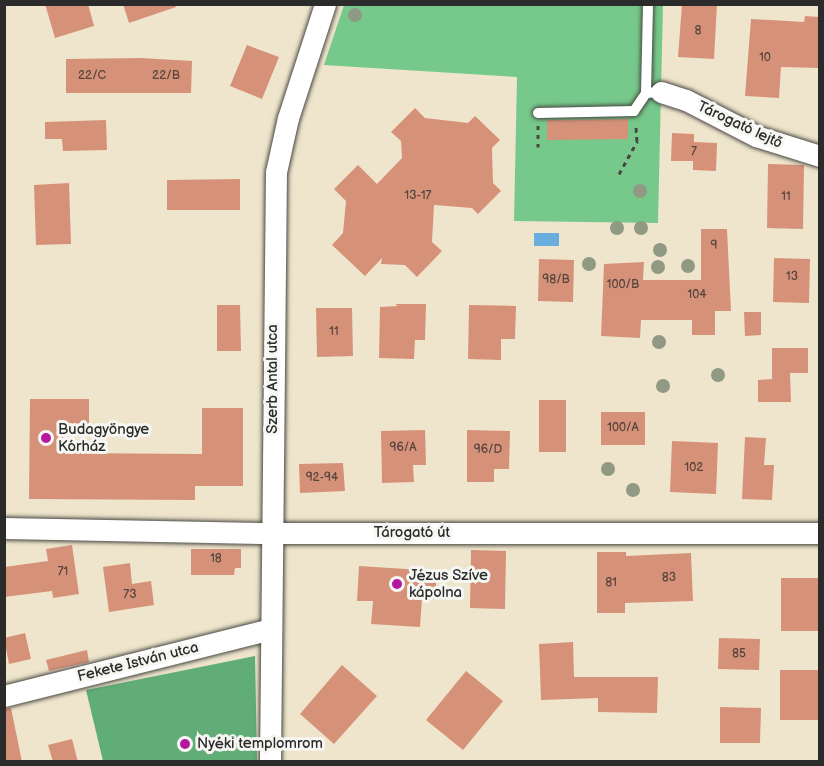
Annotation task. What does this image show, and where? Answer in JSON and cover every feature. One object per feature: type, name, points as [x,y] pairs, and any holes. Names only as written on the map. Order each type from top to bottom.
[{"type":"street","name":"Szerb Antal utca","points":[[270,762],[276,172],[280,147],[325,4]]},
{"type":"street","name":"Tárogató lejtő","points":[[653,93],[686,99],[756,136],[819,156]]},
{"type":"street","name":"Tárogató út","points":[[4,528],[273,533],[819,534]]},
{"type":"street","name":"Fekete István utca","points":[[4,696],[271,629]]},
{"type":"lane","points":[[538,113],[634,111],[653,93],[648,4]]},
{"type":"path","points":[[619,174],[637,141],[634,111]]},
{"type":"path","points":[[538,113],[538,147]]},
{"type":"green space","points":[[344,5],[663,5],[658,223],[514,221],[517,77],[324,65]]},
{"type":"green space","points":[[255,656],[257,761],[103,761],[86,690]]},
{"type":"water","points":[[534,233],[559,233],[559,246],[534,246]]},
{"type":"building","points":[[45,4],[88,4],[94,26],[55,38]]},
{"type":"building","points":[[123,4],[175,4],[176,7],[129,23]]},
{"type":"building","points":[[682,4],[717,4],[714,59],[678,57]]},
{"type":"building","points":[[805,16],[819,17],[819,68],[781,67],[779,98],[745,96],[751,19],[804,22]]},
{"type":"building","points":[[247,45],[279,57],[262,99],[230,86]]},
{"type":"building","points":[[141,58],[192,61],[191,93],[66,93],[66,59]]},
{"type":"building","points":[[415,108],[425,118],[468,123],[475,116],[500,140],[492,148],[493,183],[501,191],[478,214],[472,208],[434,205],[432,242],[442,251],[417,277],[405,265],[381,264],[382,258],[365,276],[332,245],[343,233],[346,201],[334,189],[358,165],[377,184],[402,158],[401,141],[391,132]]},
{"type":"building","points":[[628,119],[628,139],[547,140],[547,120]]},
{"type":"building","points":[[106,120],[107,150],[63,151],[62,139],[45,139],[45,122]]},
{"type":"building","points":[[672,133],[694,134],[694,142],[717,143],[716,171],[693,170],[693,161],[671,161]]},
{"type":"building","points":[[768,164],[804,165],[803,229],[767,228]]},
{"type":"building","points":[[240,179],[240,210],[167,210],[167,180]]},
{"type":"building","points":[[69,183],[71,244],[36,245],[34,185]]},
{"type":"building","points":[[701,229],[727,229],[731,311],[715,311],[715,335],[692,335],[692,320],[641,320],[640,338],[601,336],[604,264],[644,262],[643,280],[701,280]]},
{"type":"building","points":[[774,258],[810,259],[809,303],[773,302]]},
{"type":"building","points":[[539,259],[574,260],[573,302],[538,301]]},
{"type":"building","points":[[395,304],[426,304],[425,340],[415,340],[414,359],[379,358],[380,307],[398,306]]},
{"type":"building","points":[[217,305],[240,305],[241,351],[217,351]]},
{"type":"building","points":[[469,305],[516,306],[515,339],[501,339],[501,360],[468,359]]},
{"type":"building","points":[[316,308],[352,308],[353,356],[317,357]]},
{"type":"building","points":[[744,312],[761,312],[761,335],[745,336]]},
{"type":"building","points":[[772,348],[808,348],[808,373],[790,373],[791,402],[758,402],[758,380],[772,379]]},
{"type":"building","name":"Budagyöngye Kórház","points":[[30,399],[89,399],[89,424],[63,424],[63,453],[202,454],[202,408],[243,408],[243,486],[195,486],[195,500],[29,499]]},
{"type":"building","points":[[539,400],[566,400],[566,452],[539,452]]},
{"type":"building","points":[[601,412],[645,412],[645,445],[601,445]]},
{"type":"building","points":[[425,430],[426,465],[413,465],[414,482],[382,483],[381,431]]},
{"type":"building","points":[[467,430],[510,431],[509,469],[494,469],[494,482],[467,482]]},
{"type":"building","points":[[745,437],[766,438],[764,465],[774,465],[772,500],[742,499]]},
{"type":"building","points":[[672,441],[718,443],[716,494],[670,492]]},
{"type":"building","points":[[343,463],[345,491],[300,493],[299,464]]},
{"type":"building","points":[[72,545],[79,594],[53,598],[52,591],[4,597],[4,567],[48,561],[46,549]]},
{"type":"building","points":[[191,549],[241,549],[241,568],[235,568],[234,575],[191,575]]},
{"type":"building","points":[[471,550],[506,551],[505,609],[470,608]]},
{"type":"building","points":[[597,552],[626,552],[626,556],[691,553],[693,601],[625,603],[625,613],[597,613]]},
{"type":"building","points":[[130,563],[132,584],[151,581],[154,605],[109,612],[103,567]]},
{"type":"building","name":"Jézus Szíve kápolna","points":[[359,566],[437,571],[435,599],[422,598],[420,627],[371,624],[373,601],[357,601]]},
{"type":"building","points":[[781,578],[819,578],[819,631],[781,631]]},
{"type":"building","points":[[25,633],[31,659],[9,664],[4,638]]},
{"type":"building","points":[[719,638],[760,639],[759,670],[718,669]]},
{"type":"building","points":[[573,642],[574,677],[658,677],[657,713],[598,712],[598,698],[541,700],[539,644]]},
{"type":"building","points":[[87,650],[89,662],[49,671],[46,660]]},
{"type":"building","points":[[342,665],[377,696],[334,744],[300,714]]},
{"type":"building","points":[[780,670],[819,670],[819,720],[780,720]]},
{"type":"building","points":[[466,671],[503,701],[463,750],[426,720]]},
{"type":"building","points":[[720,707],[761,708],[760,743],[720,743]]},
{"type":"building","points":[[11,708],[22,762],[4,762],[4,709]]},
{"type":"building","points":[[72,739],[78,762],[53,762],[48,745]]},
{"type":"place","name":"Budagyöngye Kórház","points":[[46,438]]},
{"type":"place","name":"Jézus Szíve kápolna","points":[[397,584]]},
{"type":"place","name":"Nyéki templomrom","points":[[185,744]]}]
